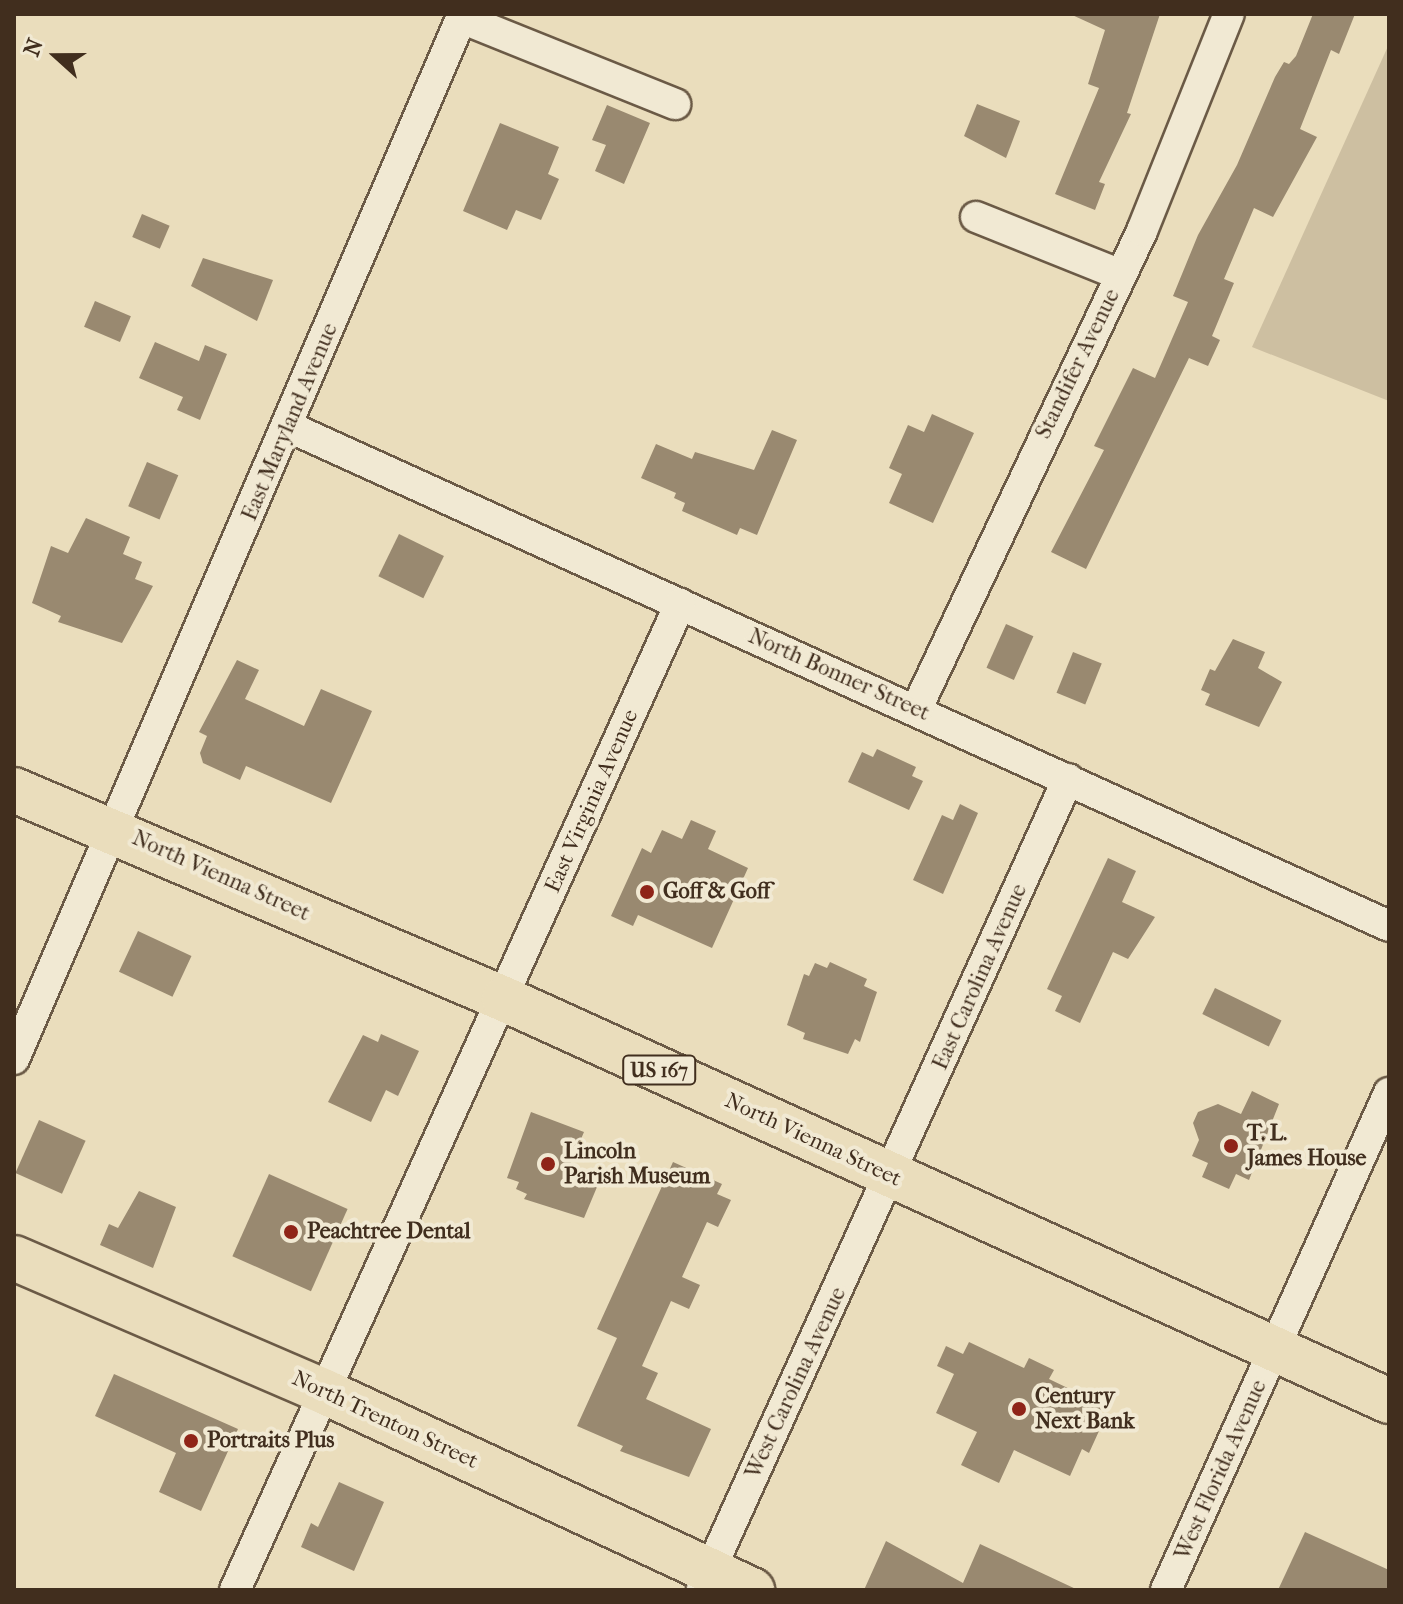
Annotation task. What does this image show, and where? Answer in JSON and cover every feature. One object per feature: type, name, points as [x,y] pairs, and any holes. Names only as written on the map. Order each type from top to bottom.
[{"type":"highway","name":"North Vienna Street","points":[[14,790],[115,829],[504,999],[1389,1401]]},
{"type":"highway","name":"North Trenton Street","points":[[14,1258],[325,1392],[706,1580],[752,1590]]},
{"type":"street","name":"Standifer Avenue","points":[[916,710],[1121,275],[1229,14]]},
{"type":"street","points":[[462,16],[675,104]]},
{"type":"street","name":"East Maryland Avenue","points":[[14,1059],[289,427],[462,16]]},
{"type":"street","points":[[976,217],[1121,275]]},
{"type":"street","name":"North Bonner Street","points":[[289,427],[1389,926]]},
{"type":"street","name":"East Virginia Avenue","points":[[235,1590],[680,604]]},
{"type":"street","name":"East Carolina Avenue","points":[[891,1176],[1068,779]]},
{"type":"street","name":"West Florida Avenue","points":[[1166,1590],[1389,1093]]},
{"type":"street","name":"West Carolina Avenue","points":[[706,1580],[891,1176]]},
{"type":"shaded area","points":[[1389,44],[1389,401],[1252,347]]},
{"type":"building","points":[[1070,14],[1160,14],[1127,113],[1131,114],[1099,182],[1105,184],[1095,210],[1055,194],[1099,88],[1088,84],[1105,30]]},
{"type":"building","points":[[1313,14],[1355,14],[1339,54],[1331,50],[1300,129],[1317,137],[1273,217],[1254,208],[1224,279],[1234,283],[1212,336],[1220,340],[1208,366],[1189,358],[1086,569],[1051,552],[1104,450],[1094,446],[1133,368],[1155,378],[1188,302],[1173,296],[1198,235],[1237,165],[1275,77],[1284,62],[1289,64],[1296,56]]},
{"type":"building","points":[[977,104],[1020,121],[1006,158],[964,136]]},
{"type":"building","points":[[607,105],[650,123],[624,184],[595,171],[606,145],[592,140]]},
{"type":"building","points":[[500,123],[559,147],[548,174],[559,179],[541,220],[516,210],[507,230],[463,211]]},
{"type":"building","points":[[142,214],[170,226],[160,249],[132,237]]},
{"type":"building","points":[[203,258],[273,280],[257,321],[191,286]]},
{"type":"building","points":[[95,301],[131,316],[120,342],[84,327]]},
{"type":"building","points":[[155,342],[199,361],[205,345],[227,354],[200,420],[177,410],[183,397],[139,378]]},
{"type":"building","points":[[932,414],[974,433],[933,523],[889,503],[902,474],[889,468],[908,425],[924,432]]},
{"type":"building","points":[[772,430],[797,440],[757,535],[740,528],[737,535],[682,511],[685,503],[674,498],[676,493],[641,478],[656,444],[692,459],[695,452],[754,470]]},
{"type":"building","points":[[147,462],[178,475],[160,519],[128,506]]},
{"type":"building","points":[[86,518],[130,537],[123,554],[142,562],[135,579],[153,586],[122,643],[58,622],[61,616],[32,603],[51,546],[68,553]]},
{"type":"building","points":[[399,534],[444,556],[423,598],[378,576]]},
{"type":"building","points":[[1006,624],[1033,636],[1014,680],[986,668]]},
{"type":"building","points":[[1233,639],[1265,652],[1258,668],[1282,682],[1259,727],[1205,705],[1210,694],[1201,690],[1210,669],[1215,671]]},
{"type":"building","points":[[1073,652],[1102,664],[1085,704],[1057,693]]},
{"type":"building","points":[[237,660],[259,670],[245,699],[304,726],[321,689],[372,711],[331,803],[246,766],[240,780],[203,763],[200,753],[207,736],[199,732]]},
{"type":"building","points":[[877,749],[916,767],[912,776],[923,781],[909,810],[848,782],[862,752],[873,757]]},
{"type":"building","points":[[960,804],[978,813],[943,894],[913,880],[942,815],[953,820]]},
{"type":"building","points":[[691,820],[716,831],[708,849],[748,868],[712,948],[638,915],[633,926],[611,916],[642,848],[651,853],[662,830],[682,839]]},
{"type":"building","points":[[1108,858],[1136,871],[1122,902],[1155,917],[1128,959],[1113,952],[1080,1023],[1055,1011],[1062,996],[1047,989]]},
{"type":"building","points":[[138,931],[191,956],[172,997],[119,972]]},
{"type":"building","points":[[830,962],[867,979],[864,986],[877,992],[860,1042],[855,1039],[848,1054],[803,1039],[805,1033],[787,1025],[804,974],[809,976],[815,963],[827,968]]},
{"type":"building","points":[[1215,988],[1282,1020],[1269,1047],[1202,1014]]},
{"type":"building","points":[[381,1034],[419,1051],[398,1096],[386,1090],[371,1122],[328,1102],[363,1035],[378,1042]]},
{"type":"building","name":"T. L. James House","points":[[1252,1091],[1279,1104],[1249,1180],[1236,1174],[1229,1189],[1202,1177],[1208,1163],[1192,1156],[1199,1140],[1193,1123],[1198,1112],[1218,1104],[1241,1114]]},
{"type":"building","points":[[531,1112],[584,1132],[566,1174],[597,1187],[584,1218],[524,1199],[527,1194],[516,1189],[519,1182],[507,1178]]},
{"type":"building","points":[[39,1120],[86,1141],[62,1194],[15,1173]]},
{"type":"building","points":[[673,1162],[722,1184],[717,1194],[731,1200],[718,1227],[707,1222],[682,1277],[700,1285],[689,1309],[671,1301],[642,1366],[658,1373],[646,1399],[711,1429],[689,1477],[620,1451],[623,1446],[577,1426],[617,1338],[597,1329]]},
{"type":"building","name":"Peachtree Dental","points":[[269,1174],[348,1209],[311,1291],[232,1256]]},
{"type":"building","points":[[139,1191],[176,1207],[153,1268],[100,1245],[109,1224],[118,1228]]},
{"type":"building","name":"Century Next Bank","points":[[969,1342],[1024,1368],[1029,1358],[1054,1370],[1049,1379],[1103,1405],[1092,1428],[1099,1431],[1089,1453],[1082,1449],[1070,1476],[1014,1450],[999,1483],[961,1465],[977,1432],[936,1413],[954,1374],[937,1366],[946,1346],[963,1354]]},
{"type":"building","name":"Portraits Plus","points":[[114,1374],[238,1429],[201,1511],[159,1492],[176,1453],[95,1416]]},
{"type":"building","points":[[339,1482],[384,1502],[354,1571],[301,1547],[311,1523],[318,1527]]},
{"type":"building","points":[[1305,1532],[1389,1570],[1389,1590],[1278,1590]]},
{"type":"building","points":[[886,1541],[963,1583],[980,1544],[1078,1590],[864,1590]]},
{"type":"place","name":"Goff & Goff","points":[[647,892]]},
{"type":"place","name":"T. L. James House","points":[[1231,1146]]},
{"type":"place","name":"Lincoln Parish Museum","points":[[548,1164]]},
{"type":"place","name":"Peachtree Dental","points":[[291,1232]]},
{"type":"place","name":"Century Next Bank","points":[[1019,1409]]},
{"type":"place","name":"Portraits Plus","points":[[191,1441]]}]
